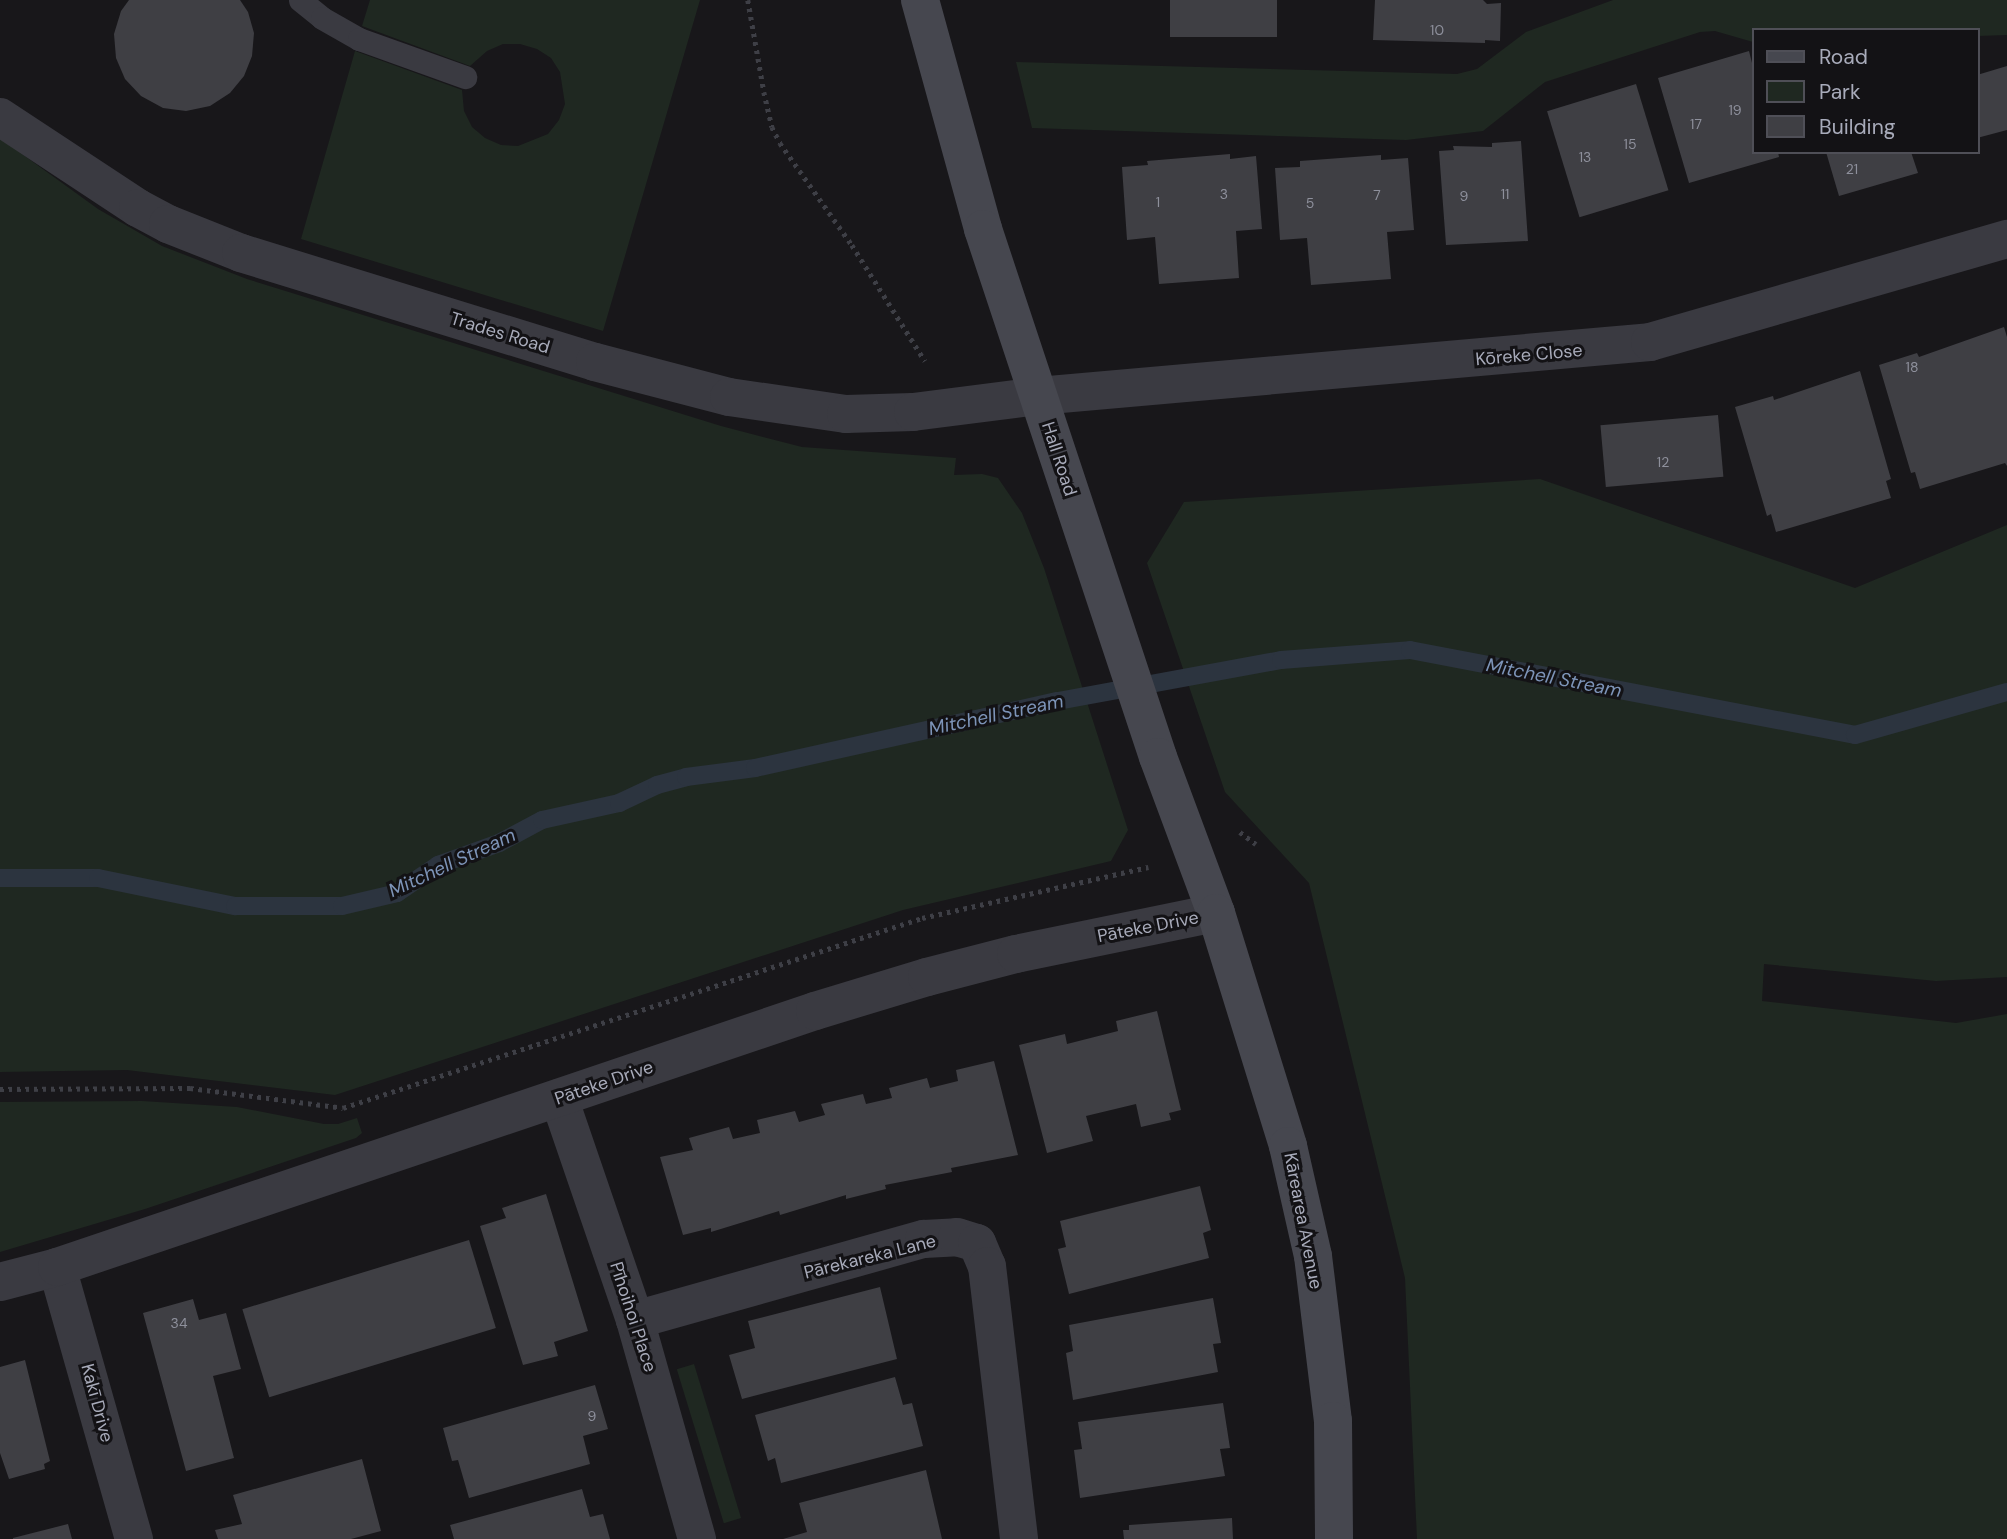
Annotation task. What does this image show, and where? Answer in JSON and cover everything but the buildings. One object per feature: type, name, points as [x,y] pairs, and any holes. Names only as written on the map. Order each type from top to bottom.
[{"type":"street","name":"Hall Road","points":[[920,0],[983,229],[1097,579],[1158,757],[1216,913]]},
{"type":"street","name":"Trades Road","points":[[0,117],[114,194],[168,224],[241,253],[595,362],[729,397],[846,414],[914,412],[1038,396]]},
{"type":"street","name":"Kōreke Close","points":[[1038,396],[1543,354],[1650,342],[2007,239]]},
{"type":"street","name":"Pāteke Drive","points":[[0,1282],[57,1267],[927,977],[1028,952],[1216,913]]},
{"type":"street","name":"Kārearea Avenue","points":[[1216,913],[1288,1146],[1313,1256],[1333,1421],[1334,1539]]},
{"type":"street","name":"Pīhoihoi Place","points":[[559,1098],[635,1320],[697,1539]]},
{"type":"street","name":"Pārekareka Lane","points":[[635,1320],[924,1240],[957,1237],[977,1242],[988,1266],[1018,1539]]},
{"type":"street","name":"Kakī Drive","points":[[57,1267],[134,1539]]},
{"type":"lane","points":[[300,0],[322,18],[359,39],[465,77]]},
{"type":"path","points":[[748,0],[767,104],[780,143],[852,245],[926,363]]},
{"type":"path","points":[[0,1089],[190,1088],[343,1108],[922,918],[1161,864]]},
{"type":"green space","points":[[370,0],[700,0],[603,331],[301,239],[355,51],[462,90],[464,111],[472,127],[485,138],[501,145],[518,146],[548,134],[559,120],[565,104],[560,72],[551,58],[537,49],[520,44],[503,44],[487,51],[470,66],[362,26]]},
{"type":"green space","points":[[1613,0],[2007,0],[2007,35],[1979,36],[1979,28],[1752,28],[1752,42],[1715,31],[1700,32],[1545,82],[1483,131],[1406,140],[1032,128],[1016,62],[1457,74],[1477,69],[1526,32]]},
{"type":"green space","points":[[0,138],[98,209],[162,246],[247,279],[721,426],[802,447],[956,458],[954,475],[982,474],[998,478],[1022,513],[1044,568],[1128,830],[1111,861],[903,910],[335,1095],[127,1070],[0,1072]]},
{"type":"green space","points":[[1540,479],[1855,588],[2007,525],[2007,977],[1936,981],[1764,964],[1762,1001],[1956,1023],[2007,1014],[2007,1539],[1417,1539],[1405,1278],[1309,883],[1225,792],[1147,563],[1184,502]]},
{"type":"green space","points":[[142,1101],[237,1107],[324,1124],[338,1124],[357,1118],[362,1133],[356,1138],[145,1209],[0,1252],[0,1102]]},
{"type":"green space","points":[[694,1364],[741,1518],[724,1523],[677,1369]]},
{"type":"waterway","name":"Mitchell Stream","points":[[0,878],[98,878],[235,906],[342,906],[397,893],[438,865],[499,843],[542,820],[619,803],[657,785],[686,777],[755,768],[1058,701],[1281,660],[1410,650],[1855,735],[2007,692]]}]
